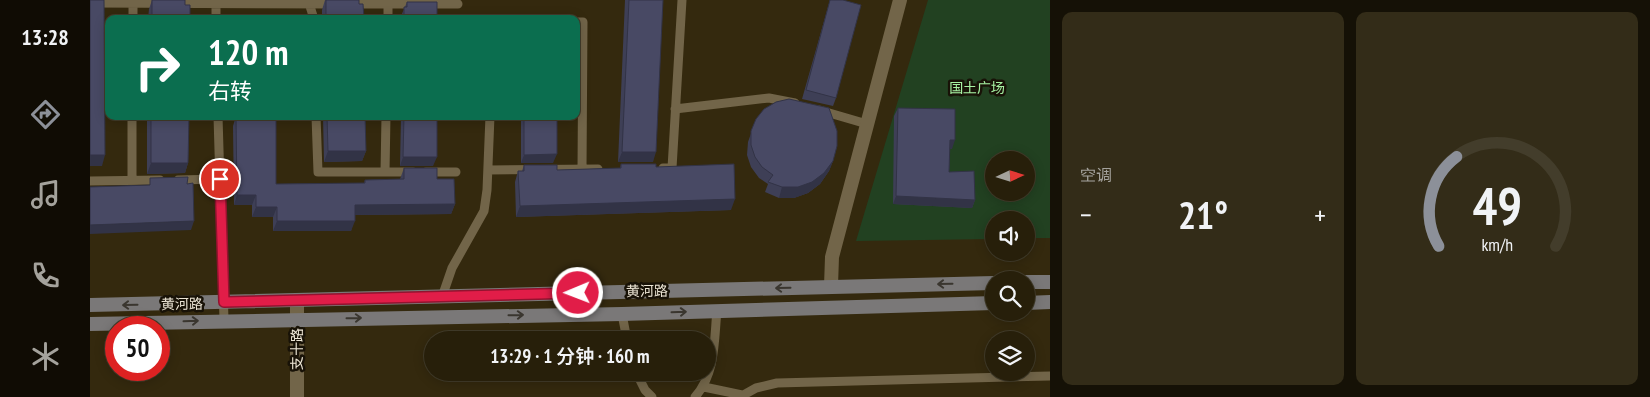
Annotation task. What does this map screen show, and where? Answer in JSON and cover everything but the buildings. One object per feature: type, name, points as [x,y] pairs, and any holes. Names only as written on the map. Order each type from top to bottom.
[{"type":"main road","points":[[1035,282],[1050,282]]},
{"type":"main road","name":"黄河路","points":[[90,305],[985,283]]},
{"type":"main road","points":[[1035,303],[1050,302]]},
{"type":"main road","name":"黄河路","points":[[90,324],[622,314],[985,303]]},
{"type":"street","points":[[831,286],[832,257],[900,0]]},
{"type":"street","name":"支十路","points":[[297,300],[297,397]]},
{"type":"lane","points":[[654,168],[672,168],[682,0]]},
{"type":"lane","points":[[133,2],[133,15]]},
{"type":"lane","points":[[216,2],[216,15]]},
{"type":"lane","points":[[308,2],[313,15]]},
{"type":"lane","points":[[90,3],[388,2],[458,4]]},
{"type":"lane","points":[[388,2],[388,15]]},
{"type":"lane","points":[[580,22],[583,22],[582,169]]},
{"type":"lane","points":[[675,109],[770,98],[807,106],[867,124]]},
{"type":"lane","points":[[132,120],[132,181]]},
{"type":"lane","points":[[218,120],[224,320]]},
{"type":"lane","points":[[316,120],[318,172],[456,172]]},
{"type":"lane","points":[[385,172],[386,120]]},
{"type":"lane","points":[[442,296],[452,268],[484,211],[490,120]]},
{"type":"lane","points":[[488,170],[609,169]]},
{"type":"lane","points":[[90,182],[220,179]]},
{"type":"lane","points":[[695,397],[704,387],[709,375],[713,359],[717,310]]},
{"type":"lane","points":[[622,314],[626,331]]},
{"type":"lane","points":[[704,387],[741,396],[756,388],[777,383],[1050,376]]},
{"type":"lane","points":[[636,397],[649,394],[641,381]]},
{"type":"green space","name":"国土广场","points":[[928,0],[1050,0],[1050,238],[1035,238],[1035,211],[985,211],[985,239],[856,241]]},
{"type":"route","points":[[220,179],[224,302],[578,293]]}]
